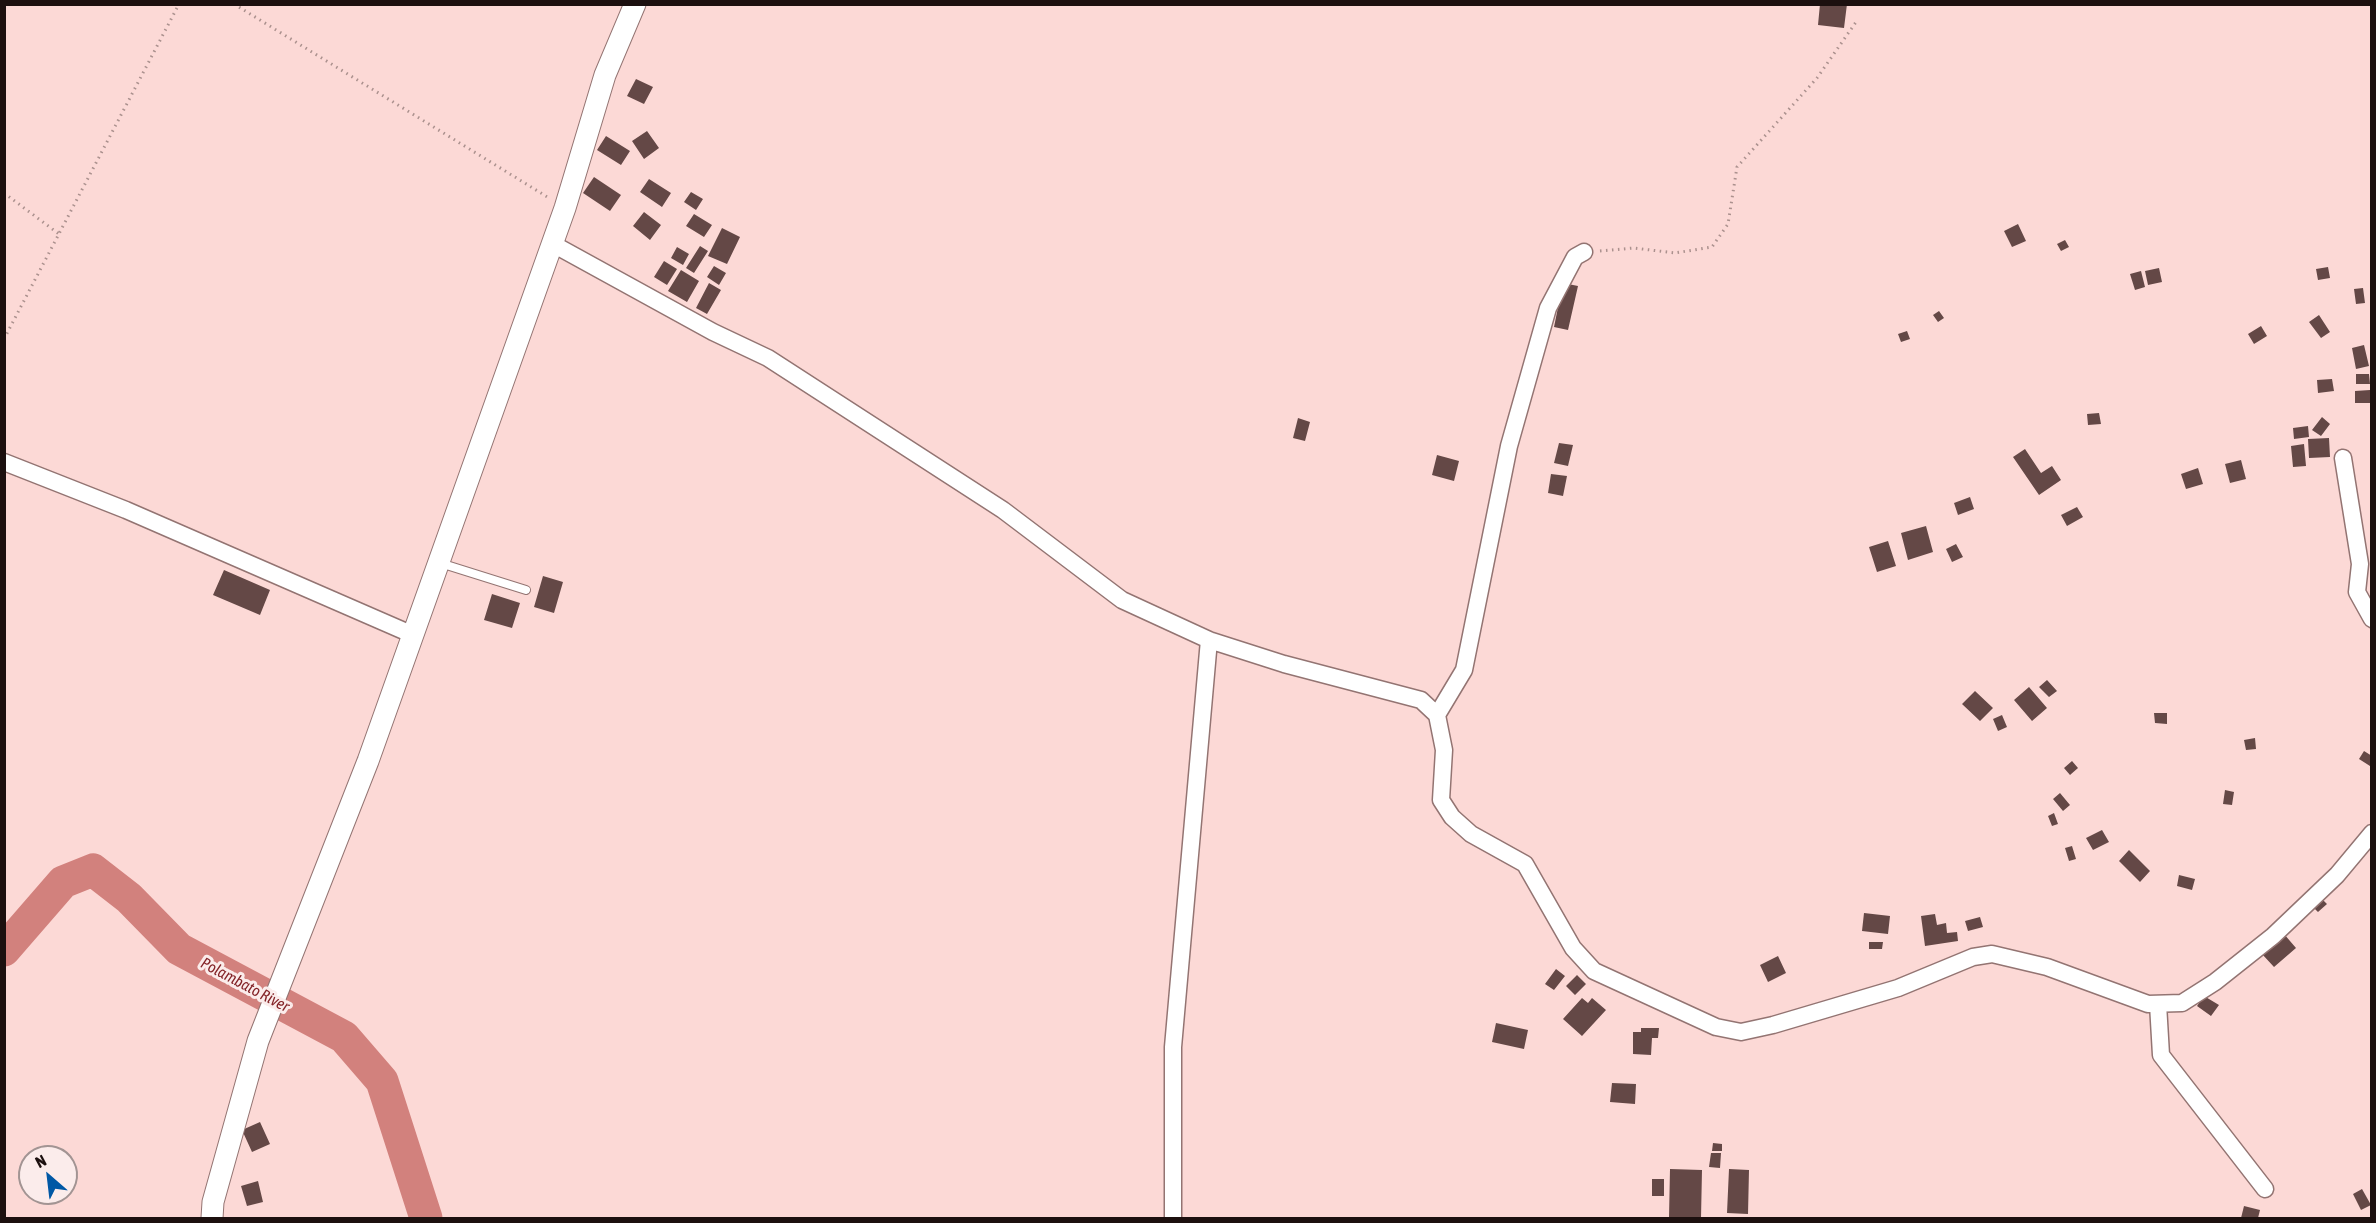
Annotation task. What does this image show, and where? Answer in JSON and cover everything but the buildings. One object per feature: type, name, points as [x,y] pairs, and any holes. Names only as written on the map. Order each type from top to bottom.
[{"type":"street","points":[[212,1218],[213,1202],[258,1041],[368,761],[411,634],[551,243],[566,208],[605,75],[635,4]]},
{"type":"street","points":[[551,243],[713,332],[768,358],[1003,510],[1122,600],[1209,640],[1284,664],[1421,700],[1437,715],[1444,750],[1441,800],[1452,817],[1471,834],[1525,864],[1573,948],[1594,971],[1716,1027],[1741,1032],[1773,1025],[1898,988],[1973,957],[1992,954],[2047,967],[2148,1004],[2182,1003],[2215,982],[2248,956],[2337,875],[2372,833]]},
{"type":"street","points":[[1437,715],[1464,670],[1509,446],[1548,308],[1575,257],[1584,252]]},
{"type":"street","points":[[2343,458],[2360,564],[2357,592],[2372,619]]},
{"type":"street","points":[[4,462],[126,510],[411,634]]},
{"type":"street","points":[[1173,1218],[1173,1047],[1209,640]]},
{"type":"street","points":[[2158,1004],[2161,1055],[2265,1189]]},
{"type":"lane","points":[[437,562],[526,591]]},
{"type":"path","points":[[4,339],[179,4]]},
{"type":"path","points":[[234,4],[566,208]]},
{"type":"path","points":[[1584,252],[1634,248],[1675,253],[1712,247],[1728,224],[1737,166],[1817,78],[1856,22]]},
{"type":"path","points":[[4,193],[59,234]]},
{"type":"waterway","name":"Polambato River","points":[[4,950],[63,882],[93,870],[129,898],[179,949],[344,1037],[382,1081],[426,1218]]}]
